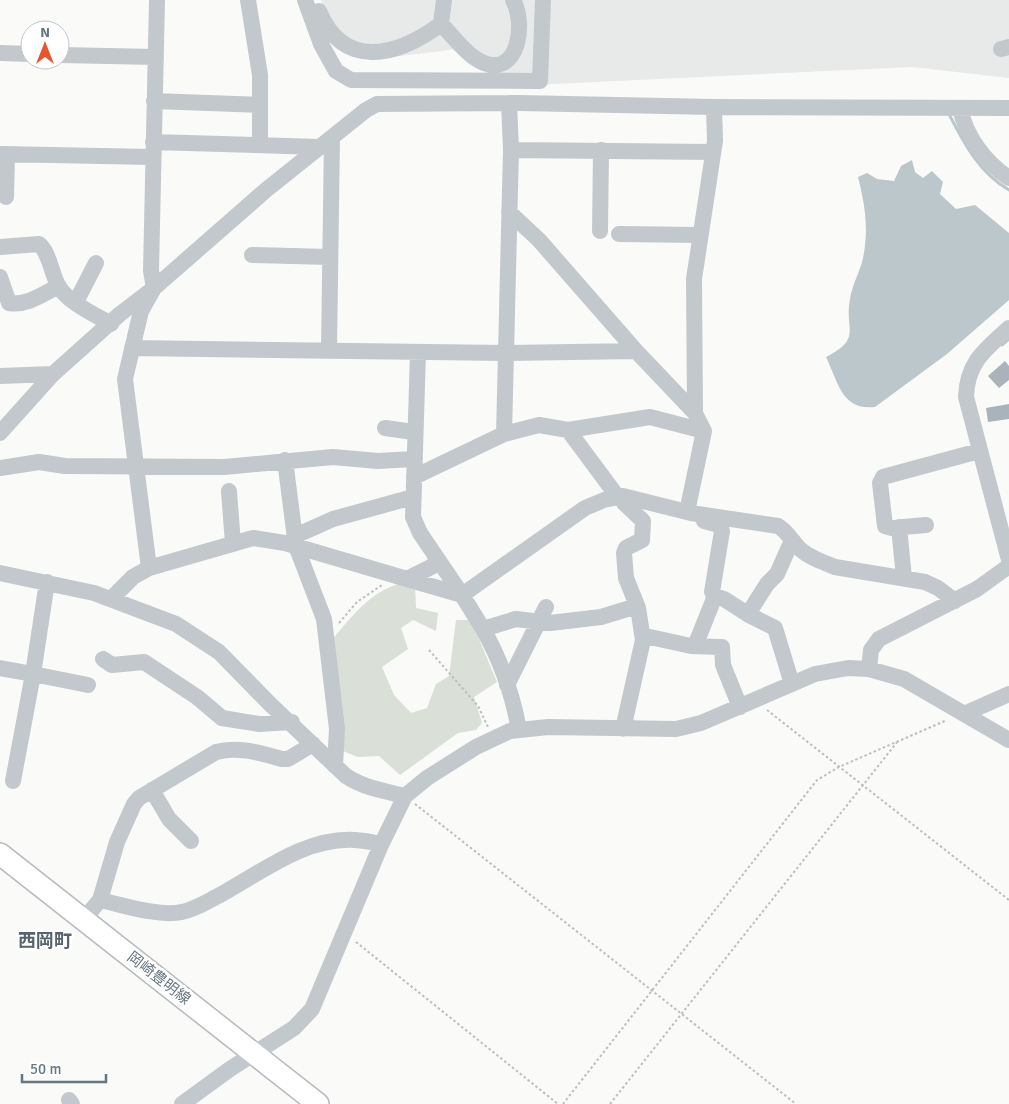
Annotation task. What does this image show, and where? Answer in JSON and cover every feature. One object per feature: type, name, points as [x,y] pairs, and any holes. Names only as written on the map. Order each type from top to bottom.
[{"type":"main road","name":"岡崎豊明線","points":[[0,854],[318,1104]]},
{"type":"street","points":[[149,568],[127,413],[125,379],[141,311],[154,288],[151,271],[156,0]]},
{"type":"street","points":[[248,0],[260,75],[260,144]]},
{"type":"street","points":[[305,0],[321,44],[336,71],[351,80],[540,81],[542,0]]},
{"type":"street","points":[[314,0],[326,29],[343,45],[364,51],[386,50],[407,45],[424,37],[441,24],[444,0]]},
{"type":"street","points":[[441,24],[482,62],[494,65],[506,60],[517,45],[521,22],[513,0]]},
{"type":"street","points":[[0,53],[20,54]]},
{"type":"street","points":[[70,55],[156,57]]},
{"type":"street","points":[[154,101],[260,105]]},
{"type":"street","points":[[0,433],[53,374],[110,324],[326,142],[366,110],[377,104],[418,102],[714,107],[1009,108]]},
{"type":"street","points":[[504,434],[511,150],[509,103]]},
{"type":"street","points":[[695,413],[694,279],[715,141],[714,107]]},
{"type":"street","points":[[960,108],[963,120],[984,156],[1009,178]]},
{"type":"street","points":[[6,196],[4,154],[326,142]]},
{"type":"street","points":[[326,142],[330,256],[329,350]]},
{"type":"street","points":[[511,150],[712,152]]},
{"type":"street","points":[[600,231],[601,150]]},
{"type":"street","points":[[510,212],[539,240],[636,351],[695,413],[704,431],[689,512],[694,519],[713,523],[722,528],[712,592],[715,596],[724,599],[772,626],[778,632],[792,684]]},
{"type":"street","points":[[619,234],[700,235]]},
{"type":"street","points":[[0,247],[39,244],[44,249],[50,269],[59,286],[76,302],[110,324]]},
{"type":"street","points":[[252,255],[330,256]]},
{"type":"street","points":[[76,302],[96,263]]},
{"type":"street","points":[[0,277],[9,303],[24,303],[59,286]]},
{"type":"street","points":[[1009,328],[977,359],[967,381],[967,407],[1009,560]]},
{"type":"street","points":[[132,348],[506,353],[636,351]]},
{"type":"street","points":[[418,352],[413,459],[413,516],[420,533],[462,595],[491,643],[507,685],[519,730]]},
{"type":"street","points":[[0,376],[53,374]]},
{"type":"street","points":[[414,477],[504,434],[538,425],[568,430],[650,417],[704,431]]},
{"type":"street","points":[[384,428],[414,432]]},
{"type":"street","points":[[568,430],[624,503],[643,521],[642,540],[626,548],[624,553],[626,578],[637,606],[643,640],[623,729]]},
{"type":"street","points":[[926,524],[888,528],[884,522],[880,483],[883,477],[979,451]]},
{"type":"street","points":[[0,468],[39,462],[65,466],[224,467],[333,457],[378,461],[413,459]]},
{"type":"street","points":[[284,460],[296,541],[321,611],[326,636],[337,729],[335,766]]},
{"type":"street","points":[[229,491],[233,544]]},
{"type":"street","points":[[462,595],[585,508],[619,496],[689,512],[778,526],[785,530],[800,549],[835,566],[925,582],[938,588],[955,601]]},
{"type":"street","points":[[296,541],[333,519],[413,497]]},
{"type":"street","points":[[899,527],[904,578]]},
{"type":"street","points":[[112,598],[133,576],[149,568],[254,538],[296,541],[401,577],[462,595]]},
{"type":"street","points":[[748,614],[767,584],[777,574],[789,547],[794,542]]},
{"type":"street","points":[[401,577],[433,566],[437,558]]},
{"type":"street","points":[[869,669],[871,650],[879,639],[984,585],[1009,566]]},
{"type":"street","points":[[0,574],[47,582],[112,598],[176,624],[219,652],[335,766],[357,783],[405,796]]},
{"type":"street","points":[[13,781],[33,674],[47,582]]},
{"type":"street","points":[[695,646],[715,596]]},
{"type":"street","points":[[483,629],[516,619],[539,623],[601,617],[637,606]]},
{"type":"street","points":[[507,685],[546,607]]},
{"type":"street","points":[[643,640],[655,636],[695,646],[722,648],[723,666],[740,707]]},
{"type":"street","points":[[103,659],[112,665],[144,662],[197,697],[222,718],[260,724],[292,722]]},
{"type":"street","points":[[0,668],[88,685]]},
{"type":"street","points":[[182,1104],[294,1028],[312,1009],[381,844],[405,796],[427,778],[494,738],[519,730],[548,727],[676,729],[701,722],[831,670],[869,669],[904,679],[1009,740]]},
{"type":"street","points":[[964,714],[1009,694]]},
{"type":"street","points":[[84,919],[100,900],[117,842],[134,804],[152,790],[216,752],[228,748],[288,759],[313,744]]},
{"type":"street","points":[[152,790],[169,820],[191,841]]},
{"type":"street","points":[[100,900],[164,912],[184,911],[235,886],[292,853],[338,839],[381,844]]},
{"type":"path","points":[[326,636],[357,602],[401,577]]},
{"type":"path","points":[[429,650],[478,706],[494,738]]},
{"type":"path","points":[[758,699],[762,707],[1009,900]]},
{"type":"path","points":[[563,1104],[817,780],[839,767],[900,739],[964,714]]},
{"type":"path","points":[[610,1104],[900,739]]},
{"type":"path","points":[[405,796],[796,1104]]},
{"type":"path","points":[[344,933],[558,1104]]},
{"type":"shaded area","points":[[321,0],[1009,0],[1009,78],[912,67],[511,86],[475,47],[400,56],[357,46],[331,26]]},
{"type":"shaded area","points":[[912,160],[915,172],[923,178],[932,171],[943,182],[940,194],[956,209],[975,205],[1009,233],[1009,300],[947,354],[875,407],[864,407],[848,400],[838,385],[826,357],[845,344],[850,332],[850,299],[863,258],[866,237],[863,197],[858,177],[867,173],[877,179],[894,181],[901,166]]},
{"type":"shaded area","points":[[406,582],[415,585],[416,608],[438,613],[436,631],[413,620],[401,628],[408,649],[382,667],[394,695],[411,713],[427,708],[436,684],[449,676],[456,620],[471,620],[497,682],[474,697],[482,723],[476,730],[458,733],[400,775],[379,756],[358,757],[340,750],[331,641],[364,604],[394,585]]},
{"type":"building","points":[[1005,361],[1009,366],[1009,380],[999,388],[988,376]]},
{"type":"building","points":[[1009,404],[1009,419],[988,422],[986,408]]},
{"type":"waterway","points":[[950,116],[974,158],[990,175],[1009,190]]},
{"type":"waterway","points":[[1002,345],[1009,339]]},
{"type":"district","name":"西岡町","points":[[45,941]]}]
